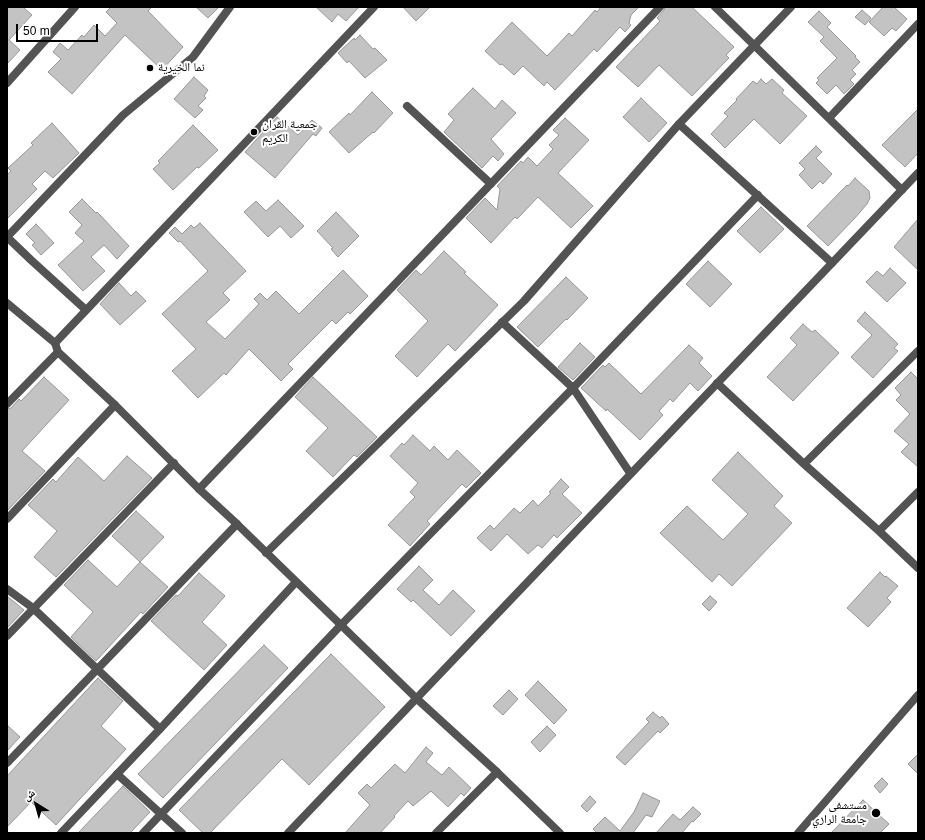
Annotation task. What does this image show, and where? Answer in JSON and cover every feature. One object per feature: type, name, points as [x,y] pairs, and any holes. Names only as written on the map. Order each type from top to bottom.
[{"type":"street","points":[[7,83],[75,7]]},
{"type":"street","points":[[86,310],[30,260],[7,237],[123,115],[193,57],[230,7]]},
{"type":"street","points":[[55,343],[374,7]]},
{"type":"street","points":[[199,489],[660,7]]},
{"type":"street","points":[[715,7],[902,190]]},
{"type":"street","points":[[266,553],[524,301],[679,124],[791,7]]},
{"type":"street","points":[[829,118],[918,24]]},
{"type":"street","points":[[407,106],[491,184]]},
{"type":"street","points":[[679,124],[758,194],[832,263]]},
{"type":"street","points":[[293,831],[416,698],[918,173]]},
{"type":"street","points":[[143,833],[341,625],[573,388],[758,194]]},
{"type":"street","points":[[7,303],[55,343],[58,352],[174,462],[199,489],[416,698],[497,772],[557,832]]},
{"type":"street","points":[[502,322],[573,388],[630,473]]},
{"type":"street","points":[[804,464],[918,351]]},
{"type":"street","points":[[7,404],[58,352]]},
{"type":"street","points":[[717,383],[918,568]]},
{"type":"street","points":[[7,519],[115,405]]},
{"type":"street","points":[[7,636],[174,462]]},
{"type":"street","points":[[879,531],[918,492]]},
{"type":"street","points":[[7,763],[237,524]]},
{"type":"street","points":[[61,833],[296,582]]},
{"type":"street","points":[[7,589],[33,608],[160,729]]},
{"type":"street","points":[[798,833],[918,695]]},
{"type":"street","points":[[436,833],[497,772]]},
{"type":"street","points":[[117,774],[182,833]]},
{"type":"building","points":[[7,7],[23,7],[32,15],[9,40],[20,50],[7,64]]},
{"type":"building","points":[[111,7],[152,7],[148,11],[183,47],[162,70],[125,35],[72,94],[48,72],[61,59],[53,52],[60,43],[68,50],[82,35],[84,37],[94,25],[105,36],[117,23],[106,12]]},
{"type":"building","points":[[196,7],[219,7],[208,18]]},
{"type":"building","points":[[316,7],[359,7],[346,21],[338,14],[332,22]]},
{"type":"building","points":[[403,7],[430,7],[416,21]]},
{"type":"building","points":[[601,7],[639,7],[631,15],[629,23],[631,25],[625,32],[620,27],[597,52],[594,49],[555,90],[547,82],[544,86],[523,66],[514,75],[502,64],[500,65],[485,51],[512,22],[547,56],[569,33],[572,36],[595,10],[597,12]]},
{"type":"building","points":[[665,7],[692,7],[734,47],[726,55],[729,58],[692,96],[659,65],[638,87],[616,67],[660,21],[657,18]]},
{"type":"building","points":[[883,7],[894,7],[907,19],[896,31],[892,28],[884,36],[869,22]]},
{"type":"building","points":[[862,10],[871,18],[865,25],[855,17]]},
{"type":"building","points":[[819,11],[831,23],[827,27],[856,56],[855,57],[860,62],[852,70],[856,74],[850,80],[854,84],[844,94],[836,85],[827,94],[816,83],[819,80],[817,78],[837,58],[820,41],[824,37],[808,22]]},
{"type":"building","points":[[360,35],[373,49],[375,48],[387,60],[365,78],[349,61],[347,63],[338,53],[354,38],[355,40]]},
{"type":"building","points":[[194,77],[208,90],[204,96],[206,98],[198,106],[203,110],[195,118],[174,99]]},
{"type":"building","points":[[761,79],[766,84],[772,79],[784,90],[782,93],[807,116],[780,144],[754,119],[725,148],[711,134],[728,116],[724,113],[737,100],[736,99],[753,81],[757,84]]},
{"type":"building","points":[[473,88],[495,109],[502,100],[516,113],[491,139],[504,154],[498,161],[493,156],[482,168],[444,132],[454,120],[448,114]]},
{"type":"building","points":[[372,92],[393,113],[374,133],[373,132],[349,153],[329,132],[349,113],[350,115]]},
{"type":"building","points":[[641,98],[667,123],[649,142],[623,117]]},
{"type":"building","points":[[918,109],[918,153],[905,167],[882,145]]},
{"type":"building","points":[[277,117],[298,135],[312,120],[322,128],[316,136],[313,134],[275,178],[245,152]]},
{"type":"building","points":[[565,118],[589,140],[558,173],[593,206],[571,228],[538,197],[517,219],[515,217],[491,243],[466,218],[485,198],[497,210],[500,189],[497,186],[521,161],[523,163],[528,157],[537,166],[553,149],[549,145],[559,135],[553,130]]},
{"type":"building","points":[[52,123],[79,153],[53,178],[45,171],[32,184],[37,189],[7,219],[7,175],[11,171],[8,168],[33,145],[31,143]]},
{"type":"building","points":[[193,125],[218,150],[199,168],[197,167],[173,190],[153,169],[160,163],[158,161]]},
{"type":"building","points":[[816,146],[822,152],[816,158],[832,174],[823,184],[820,181],[812,189],[799,175],[805,169],[799,163]]},
{"type":"building","points":[[855,178],[869,191],[870,198],[855,218],[828,246],[807,226]]},
{"type":"building","points":[[82,199],[101,216],[129,246],[117,259],[104,245],[91,257],[105,271],[83,291],[58,265],[84,241],[75,233],[82,225],[69,212]]},
{"type":"building","points":[[278,200],[304,226],[291,238],[280,226],[268,237],[244,212],[256,201],[266,211]]},
{"type":"building","points":[[761,207],[784,229],[760,253],[737,231]]},
{"type":"building","points":[[336,212],[359,236],[338,257],[331,249],[333,248],[317,231]]},
{"type":"building","points":[[918,219],[918,270],[894,247]]},
{"type":"building","points":[[200,223],[246,271],[223,293],[230,300],[206,322],[225,339],[259,304],[254,299],[260,293],[267,300],[276,291],[299,314],[343,270],[368,296],[350,314],[348,312],[336,324],[332,320],[288,364],[293,369],[281,381],[249,349],[226,375],[224,373],[198,398],[172,371],[196,349],[162,314],[208,271],[180,241],[178,242],[169,233],[175,227],[182,234],[191,225],[194,228]]},
{"type":"building","points":[[36,224],[54,243],[41,255],[32,245],[35,243],[26,234]]},
{"type":"building","points":[[444,251],[466,272],[464,273],[498,305],[455,351],[448,344],[417,377],[395,356],[428,321],[397,290],[416,270],[421,275]]},
{"type":"building","points":[[708,261],[732,284],[710,307],[686,284]]},
{"type":"building","points":[[890,268],[906,283],[887,302],[866,282],[877,271],[883,276]]},
{"type":"building","points":[[566,277],[588,298],[538,347],[517,327]]},
{"type":"building","points":[[119,283],[131,296],[136,291],[146,301],[120,325],[100,304]]},
{"type":"building","points":[[865,312],[898,344],[894,348],[898,351],[873,378],[851,357],[872,335],[857,321]]},
{"type":"building","points":[[803,324],[812,332],[815,330],[839,353],[793,401],[767,377],[797,345],[790,338]]},
{"type":"building","points":[[580,343],[595,357],[573,380],[558,367]]},
{"type":"building","points":[[689,345],[703,358],[699,363],[712,376],[698,391],[690,383],[673,402],[670,399],[659,411],[663,415],[640,440],[607,409],[606,411],[581,388],[603,365],[605,367],[609,363],[641,394]]},
{"type":"building","points":[[911,372],[918,379],[918,467],[901,452],[909,444],[894,431],[910,414],[896,400],[901,395],[895,388]]},
{"type":"building","points":[[44,377],[69,400],[22,451],[45,471],[7,511],[7,409],[11,408],[19,399],[21,401]]},
{"type":"building","points":[[313,377],[377,437],[357,457],[354,455],[333,477],[306,451],[328,428],[295,397]]},
{"type":"building","points":[[413,435],[430,451],[434,446],[448,460],[457,450],[481,473],[466,488],[462,484],[427,521],[430,524],[410,546],[388,525],[415,497],[410,492],[418,483],[390,456],[402,443],[404,445]]},
{"type":"building","points":[[738,452],[783,496],[774,506],[792,523],[732,586],[719,574],[712,582],[660,533],[687,506],[723,540],[748,514],[712,480]]},
{"type":"building","points":[[127,456],[152,478],[56,577],[34,557],[57,531],[28,505],[53,479],[56,482],[78,457],[104,481]]},
{"type":"building","points":[[561,479],[569,487],[562,494],[582,513],[557,538],[554,535],[542,548],[538,545],[528,554],[507,534],[491,551],[477,538],[490,525],[494,529],[514,508],[520,513],[533,500],[538,506],[551,493],[549,492]]},
{"type":"building","points":[[136,511],[164,537],[140,562],[112,536]]},
{"type":"building","points":[[88,560],[117,587],[140,562],[168,587],[143,614],[141,612],[96,661],[71,637],[93,612],[64,585]]},
{"type":"building","points":[[419,566],[433,580],[423,590],[439,605],[453,590],[475,611],[451,636],[413,600],[411,602],[397,589]]},
{"type":"building","points":[[880,572],[898,586],[887,598],[891,602],[868,627],[847,608]]},
{"type":"building","points":[[199,573],[225,596],[202,622],[227,645],[204,670],[151,621],[176,595],[178,596]]},
{"type":"building","points":[[7,596],[24,610],[7,628]]},
{"type":"building","points":[[710,596],[717,602],[709,611],[702,604]]},
{"type":"building","points":[[264,645],[288,668],[163,798],[138,774]]},
{"type":"building","points":[[331,654],[385,707],[309,785],[282,759],[210,833],[203,833],[179,810]]},
{"type":"building","points":[[98,678],[123,701],[101,726],[126,749],[56,825],[31,802],[7,827],[7,776]]},
{"type":"building","points":[[538,681],[567,710],[554,724],[525,695]]},
{"type":"building","points":[[509,690],[518,699],[503,715],[493,706]]},
{"type":"building","points":[[653,712],[660,718],[662,716],[669,724],[660,733],[658,731],[625,765],[616,757],[649,722],[646,719]]},
{"type":"building","points":[[7,725],[20,737],[7,751]]},
{"type":"building","points":[[547,726],[556,735],[540,752],[531,742]]},
{"type":"building","points":[[426,747],[433,753],[426,762],[442,775],[449,767],[471,788],[464,796],[461,793],[448,807],[431,791],[413,806],[408,801],[380,833],[345,833],[370,805],[358,793],[367,784],[371,788],[395,764],[405,773]]},
{"type":"building","points":[[918,754],[918,774],[908,764]]},
{"type":"building","points":[[882,778],[888,784],[880,793],[874,786]]},
{"type":"building","points":[[123,786],[150,812],[130,833],[78,833]]},
{"type":"building","points":[[643,793],[660,801],[652,817],[646,815],[633,833],[597,833],[593,829],[605,817],[620,831],[634,812]]},
{"type":"building","points":[[590,796],[596,802],[587,812],[581,806]]},
{"type":"building","points":[[863,800],[889,824],[880,833],[831,833]]},
{"type":"building","points":[[693,807],[701,814],[693,822],[692,821],[682,833],[656,833],[673,814],[680,820]]},
{"type":"place","name":"نما الخيرية","points":[[150,68]]},
{"type":"place","name":"جمعية القران الكريم","points":[[254,132]]},
{"type":"place","name":"مستشفى جامعة الرازي","points":[[876,813]]}]
